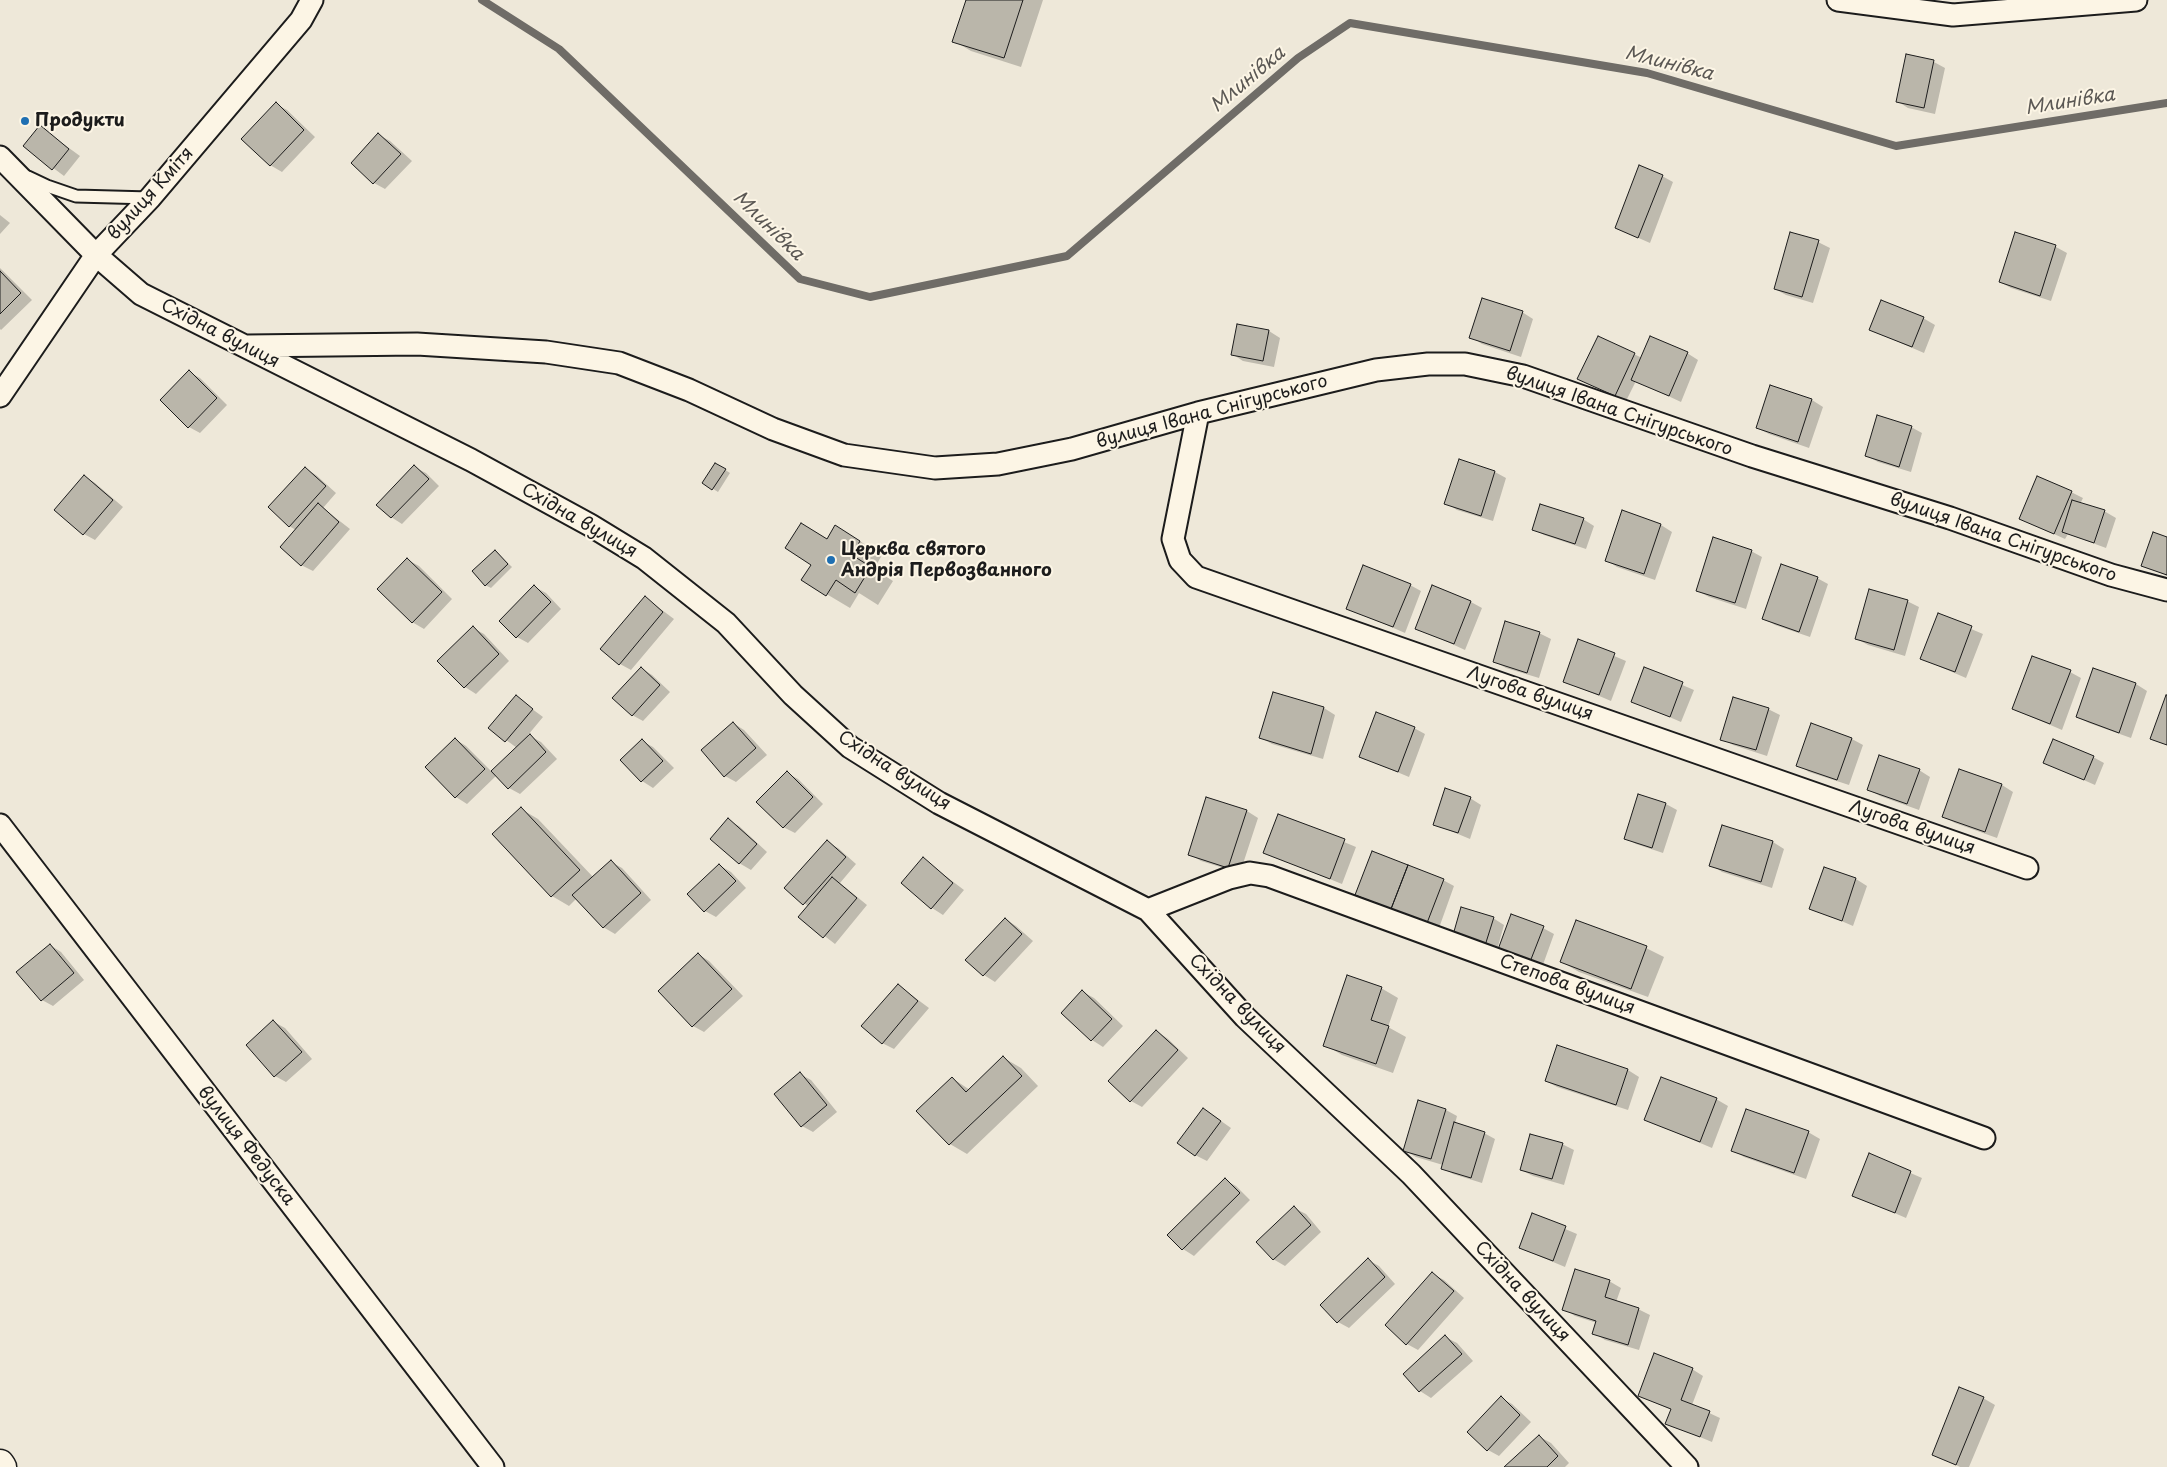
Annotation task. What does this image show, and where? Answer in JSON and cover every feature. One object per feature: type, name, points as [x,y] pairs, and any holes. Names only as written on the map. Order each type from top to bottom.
[{"type":"street","name":"вулиця Кмітя","points":[[0,396],[96,255],[150,198],[301,20],[312,0]]},
{"type":"street","points":[[1838,0],[1953,15],[2136,0]]},
{"type":"street","name":"Східна вулиця","points":[[7,164],[96,255],[141,294],[471,460],[590,525],[644,558],[726,623],[793,695],[850,747],[939,802],[1148,910],[1245,1017],[1411,1174],[1687,1467]]},
{"type":"street","name":"вулиця Івана Снігурського","points":[[242,346],[417,344],[546,352],[620,363],[688,390],[773,429],[844,455],[935,468],[998,464],[1072,450],[1198,414],[1376,370],[1428,364],[1465,364],[1523,376],[1752,456],[1950,518],[2111,575],[2167,590]]},
{"type":"street","name":"Лугова вулиця","points":[[1198,414],[1173,539],[1180,560],[1196,576],[2027,868]]},
{"type":"street","name":"вулиця Федуска","points":[[0,825],[493,1467]]},
{"type":"street","name":"Степова вулиця","points":[[1148,910],[1229,878],[1250,873],[1269,876],[1984,1138]]},
{"type":"lane","points":[[7,164],[47,186],[76,196],[150,198]]},
{"type":"building","points":[[966,0],[1023,0],[1004,58],[952,42]]},
{"type":"building","points":[[1906,54],[1934,60],[1924,108],[1896,102]]},
{"type":"building","points":[[276,102],[304,130],[270,166],[241,139]]},
{"type":"building","points":[[40,125],[69,149],[52,170],[23,146]]},
{"type":"building","points":[[378,133],[401,154],[373,184],[351,163]]},
{"type":"building","points":[[1639,165],[1663,175],[1638,238],[1615,228]]},
{"type":"building","points":[[1790,232],[1819,240],[1802,297],[1774,289]]},
{"type":"building","points":[[2015,232],[2056,245],[2040,296],[1999,282]]},
{"type":"building","points":[[0,271],[21,293],[0,314]]},
{"type":"building","points":[[1482,298],[1523,311],[1510,351],[1469,338]]},
{"type":"building","points":[[1881,300],[1924,317],[1912,347],[1869,330]]},
{"type":"building","points":[[1237,324],[1269,330],[1263,361],[1231,355]]},
{"type":"building","points":[[1598,336],[1635,353],[1615,396],[1577,379]]},
{"type":"building","points":[[1650,336],[1688,352],[1669,396],[1631,380]]},
{"type":"building","points":[[189,370],[217,398],[188,428],[160,400]]},
{"type":"building","points":[[1770,385],[1812,399],[1798,442],[1756,428]]},
{"type":"building","points":[[1877,415],[1912,426],[1899,467],[1865,456]]},
{"type":"building","points":[[1459,459],[1495,471],[1481,516],[1444,504]]},
{"type":"building","points":[[715,463],[726,469],[712,490],[702,483]]},
{"type":"building","points":[[414,465],[429,479],[391,518],[376,505]]},
{"type":"building","points":[[305,467],[326,486],[289,527],[268,507]]},
{"type":"building","points":[[84,475],[113,500],[83,535],[54,510]]},
{"type":"building","points":[[2037,476],[2072,491],[2054,534],[2019,519]]},
{"type":"building","points":[[2072,500],[2105,510],[2094,543],[2062,532]]},
{"type":"building","points":[[318,503],[339,522],[301,566],[280,547]]},
{"type":"building","points":[[1540,504],[1584,518],[1575,544],[1532,530]]},
{"type":"building","points":[[1622,510],[1661,524],[1644,574],[1605,561]]},
{"type":"building","name":"Церква святого Андрія Первозванного","points":[[801,523],[827,539],[835,525],[860,541],[852,555],[871,567],[855,593],[836,580],[826,596],[801,580],[811,565],[785,548]]},
{"type":"building","points":[[2153,532],[2167,537],[2167,575],[2141,566]]},
{"type":"building","points":[[1713,537],[1752,550],[1735,603],[1696,591]]},
{"type":"building","points":[[495,550],[508,564],[485,586],[472,571]]},
{"type":"building","points":[[407,558],[442,592],[412,623],[377,589]]},
{"type":"building","points":[[1781,564],[1818,577],[1799,632],[1762,619]]},
{"type":"building","points":[[1363,565],[1411,584],[1393,627],[1346,609]]},
{"type":"building","points":[[534,585],[551,602],[516,638],[499,621]]},
{"type":"building","points":[[1432,585],[1471,601],[1454,644],[1415,629]]},
{"type":"building","points":[[1869,589],[1908,600],[1894,650],[1855,639]]},
{"type":"building","points":[[645,596],[663,612],[619,665],[600,649]]},
{"type":"building","points":[[1938,613],[1972,626],[1955,672],[1920,659]]},
{"type":"building","points":[[1505,621],[1540,632],[1527,673],[1493,662]]},
{"type":"building","points":[[473,626],[499,654],[464,688],[437,661]]},
{"type":"building","points":[[1578,639],[1615,653],[1599,695],[1563,682]]},
{"type":"building","points":[[2032,656],[2071,670],[2050,724],[2012,709]]},
{"type":"building","points":[[641,667],[660,685],[632,716],[612,698]]},
{"type":"building","points":[[1644,667],[1683,682],[1670,717],[1631,702]]},
{"type":"building","points":[[2093,668],[2136,683],[2119,733],[2076,717]]},
{"type":"building","points":[[1273,692],[1324,707],[1311,754],[1259,738]]},
{"type":"building","points":[[516,695],[533,709],[505,742],[488,728]]},
{"type":"building","points":[[2167,695],[2167,745],[2150,739]]},
{"type":"building","points":[[1733,697],[1769,708],[1756,750],[1720,740]]},
{"type":"building","points":[[1376,712],[1415,727],[1398,772],[1359,757]]},
{"type":"building","points":[[733,722],[756,748],[724,777],[701,750]]},
{"type":"building","points":[[1811,723],[1852,738],[1837,780],[1796,766]]},
{"type":"building","points":[[530,734],[546,752],[508,789],[491,771]]},
{"type":"building","points":[[455,738],[485,769],[455,798],[425,767]]},
{"type":"building","points":[[642,739],[663,761],[641,782],[620,760]]},
{"type":"building","points":[[2053,739],[2094,756],[2084,780],[2043,763]]},
{"type":"building","points":[[1879,755],[1920,769],[1907,804],[1867,790]]},
{"type":"building","points":[[1959,769],[2002,784],[1985,832],[1942,817]]},
{"type":"building","points":[[787,771],[813,797],[783,828],[756,802]]},
{"type":"building","points":[[1445,788],[1471,797],[1458,833],[1433,825]]},
{"type":"building","points":[[1638,794],[1666,803],[1652,848],[1624,839]]},
{"type":"building","points":[[1206,797],[1247,810],[1228,868],[1188,855]]},
{"type":"building","points":[[521,807],[580,870],[551,897],[492,834]]},
{"type":"building","points":[[1278,814],[1345,839],[1330,879],[1263,853]]},
{"type":"building","points":[[728,818],[757,844],[739,864],[710,839]]},
{"type":"building","points":[[1722,825],[1773,841],[1761,882],[1709,866]]},
{"type":"building","points":[[827,840],[846,857],[803,905],[784,888]]},
{"type":"building","points":[[1372,851],[1408,865],[1391,909],[1355,895]]},
{"type":"building","points":[[923,857],[953,883],[931,909],[901,883]]},
{"type":"building","points":[[611,860],[641,893],[603,928],[572,895]]},
{"type":"building","points":[[719,864],[736,881],[704,912],[687,894]]},
{"type":"building","points":[[1408,865],[1444,879],[1427,923],[1391,909]]},
{"type":"building","points":[[1824,867],[1856,878],[1842,921],[1809,909]]},
{"type":"building","points":[[832,877],[857,898],[823,938],[798,917]]},
{"type":"building","points":[[1461,907],[1494,917],[1483,952],[1451,942]]},
{"type":"building","points":[[1511,914],[1544,926],[1528,967],[1496,955]]},
{"type":"building","points":[[1005,918],[1022,934],[983,976],[965,960]]},
{"type":"building","points":[[1576,920],[1647,946],[1631,989],[1560,962]]},
{"type":"building","points":[[50,944],[74,973],[41,1001],[16,972]]},
{"type":"building","points":[[698,953],[732,989],[692,1027],[658,991]]},
{"type":"building","points":[[1347,975],[1382,987],[1371,1020],[1389,1026],[1376,1064],[1323,1046]]},
{"type":"building","points":[[898,984],[918,1001],[882,1044],[861,1026]]},
{"type":"building","points":[[1082,990],[1112,1019],[1091,1041],[1061,1013]]},
{"type":"building","points":[[273,1020],[302,1052],[274,1077],[246,1045]]},
{"type":"building","points":[[1156,1030],[1178,1050],[1130,1102],[1108,1081]]},
{"type":"building","points":[[1557,1045],[1628,1069],[1616,1105],[1545,1081]]},
{"type":"building","points":[[1003,1056],[1022,1076],[949,1145],[916,1111],[952,1077],[966,1092]]},
{"type":"building","points":[[800,1072],[827,1105],[801,1127],[774,1094]]},
{"type":"building","points":[[1661,1077],[1717,1098],[1700,1142],[1644,1120]]},
{"type":"building","points":[[1418,1100],[1446,1109],[1431,1159],[1403,1151]]},
{"type":"building","points":[[1203,1108],[1221,1121],[1195,1156],[1177,1143]]},
{"type":"building","points":[[1746,1109],[1809,1131],[1794,1173],[1731,1151]]},
{"type":"building","points":[[1454,1122],[1485,1132],[1471,1178],[1441,1169]]},
{"type":"building","points":[[1530,1134],[1563,1143],[1552,1179],[1520,1170]]},
{"type":"building","points":[[1869,1153],[1911,1171],[1895,1213],[1852,1196]]},
{"type":"building","points":[[1225,1178],[1240,1193],[1182,1250],[1167,1235]]},
{"type":"building","points":[[1294,1206],[1311,1225],[1273,1260],[1256,1242]]},
{"type":"building","points":[[1532,1213],[1566,1226],[1553,1261],[1519,1248]]},
{"type":"building","points":[[1368,1258],[1385,1277],[1337,1323],[1320,1305]]},
{"type":"building","points":[[1575,1269],[1610,1280],[1605,1297],[1639,1308],[1628,1345],[1592,1334],[1596,1321],[1562,1310]]},
{"type":"building","points":[[1432,1272],[1454,1291],[1406,1345],[1385,1325]]},
{"type":"building","points":[[1445,1335],[1462,1354],[1419,1392],[1403,1374]]},
{"type":"building","points":[[1654,1353],[1693,1368],[1681,1400],[1710,1411],[1700,1437],[1665,1424],[1671,1409],[1638,1396]]},
{"type":"building","points":[[1959,1387],[1984,1397],[1956,1465],[1932,1455]]},
{"type":"building","points":[[1501,1396],[1520,1415],[1487,1451],[1467,1432]]},
{"type":"building","points":[[1539,1435],[1558,1456],[1547,1467],[1504,1467]]},
{"type":"waterway","name":"Млинівка","points":[[482,0],[559,49],[800,279],[870,297],[1067,256],[1298,58],[1350,23],[1647,73],[1896,146],[2167,103]]},
{"type":"place","name":"Продукти","points":[[25,121]]},
{"type":"place","name":"Церква святого Андрія Первозванного","points":[[831,560]]}]
